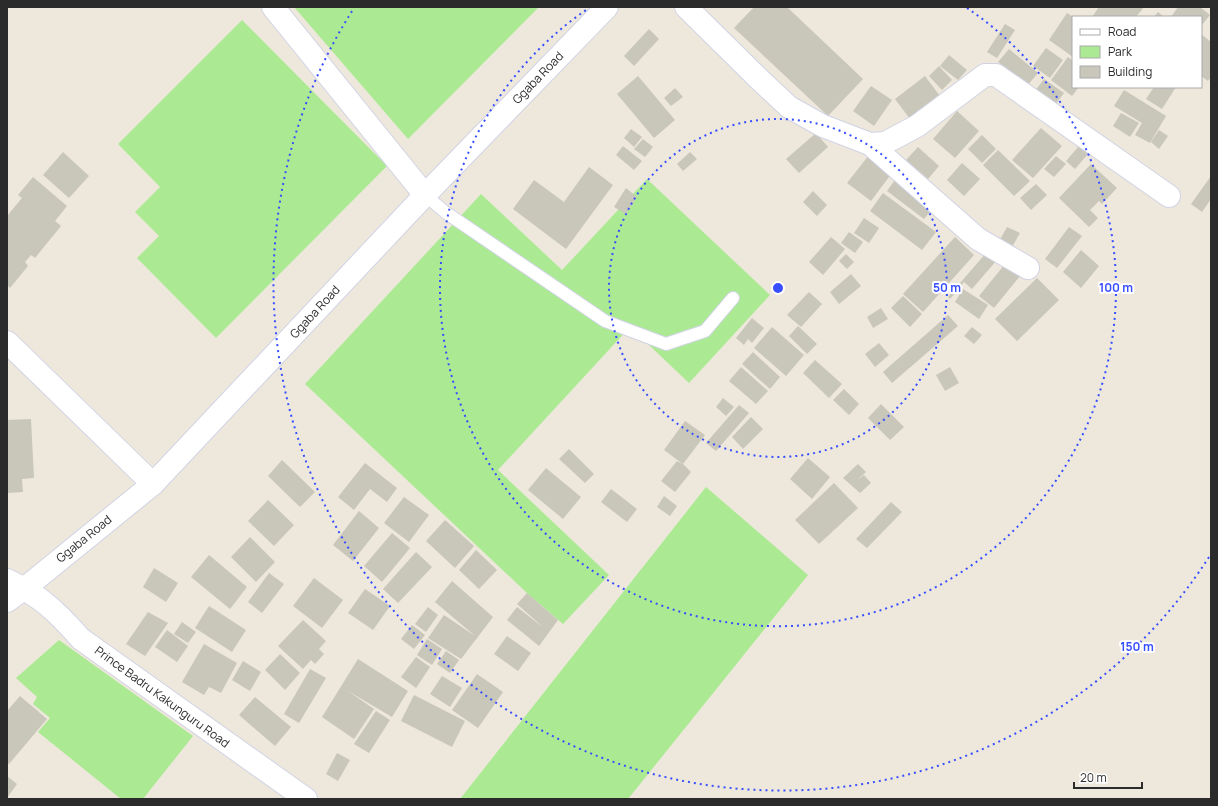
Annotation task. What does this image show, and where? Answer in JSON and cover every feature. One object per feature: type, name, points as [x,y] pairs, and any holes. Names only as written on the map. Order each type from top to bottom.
[{"type":"street","points":[[273,7],[425,195]]},
{"type":"street","name":"Ggaba Road","points":[[7,600],[16,584],[153,484],[425,195],[607,7]]},
{"type":"street","points":[[686,7],[789,107],[823,126],[870,144],[978,239],[1028,268]]},
{"type":"street","points":[[870,144],[885,143],[896,138],[917,126],[985,75],[996,75],[1169,196]]},
{"type":"street","points":[[7,342],[153,484]]},
{"type":"street","name":"Prince Badru Kakunguru Road","points":[[16,584],[53,608],[81,639],[306,799]]},
{"type":"lane","points":[[425,195],[445,212],[605,321],[666,344],[705,331],[733,298]]},
{"type":"green space","points":[[294,7],[539,7],[408,139]]},
{"type":"green space","points":[[242,20],[387,166],[216,338],[137,258],[159,236],[135,212],[160,187],[118,144]]},
{"type":"green space","points":[[647,179],[770,295],[689,383],[630,327],[498,470],[609,575],[563,624],[527,593],[305,384],[481,194],[562,270]]},
{"type":"green space","points":[[706,487],[808,575],[628,799],[460,799]]},
{"type":"green space","points":[[59,640],[193,736],[143,799],[121,799],[38,732],[50,718],[33,704],[37,697],[16,678]]},
{"type":"building","points":[[754,7],[787,7],[863,79],[828,116],[734,28]]},
{"type":"building","points":[[1099,7],[1144,7],[1137,16],[1093,16]]},
{"type":"building","points":[[1178,7],[1200,7],[1210,15],[1202,25],[1202,16],[1172,16]]},
{"type":"building","points":[[1158,12],[1163,16],[1155,16]]},
{"type":"building","points":[[1067,13],[1072,16],[1072,56],[1049,40]]},
{"type":"building","points":[[1005,24],[1015,30],[997,58],[987,52]]},
{"type":"building","points":[[649,29],[659,39],[634,66],[624,56]]},
{"type":"building","points":[[1202,35],[1211,42],[1211,77],[1208,81],[1202,77]]},
{"type":"building","points":[[1046,48],[1063,60],[1050,78],[1033,66]]},
{"type":"building","points":[[1009,49],[1038,73],[1027,86],[998,62]]},
{"type":"building","points":[[949,55],[967,70],[958,80],[940,66]]},
{"type":"building","points":[[1068,57],[1072,60],[1072,88],[1078,88],[1072,96],[1051,80]]},
{"type":"building","points":[[939,66],[952,80],[942,90],[929,76]]},
{"type":"building","points":[[638,76],[675,120],[654,138],[617,94]]},
{"type":"building","points":[[925,76],[940,96],[910,119],[895,99]]},
{"type":"building","points":[[1044,79],[1064,93],[1055,105],[1035,91]]},
{"type":"building","points":[[871,86],[892,100],[874,126],[853,111]]},
{"type":"building","points":[[675,88],[683,97],[671,106],[664,98]]},
{"type":"building","points":[[1153,88],[1175,88],[1162,109],[1146,99]]},
{"type":"building","points":[[1124,90],[1166,116],[1150,143],[1135,135],[1142,123],[1114,106]]},
{"type":"building","points":[[957,111],[979,131],[955,158],[933,139]]},
{"type":"building","points":[[1121,113],[1139,123],[1130,137],[1113,126]]},
{"type":"building","points":[[1041,128],[1062,146],[1033,178],[1012,160]]},
{"type":"building","points":[[631,129],[642,137],[634,147],[624,138]]},
{"type":"building","points":[[1159,130],[1168,136],[1159,149],[1151,142]]},
{"type":"building","points":[[816,133],[828,147],[799,173],[786,159]]},
{"type":"building","points":[[982,135],[996,149],[982,163],[968,149]]},
{"type":"building","points":[[643,139],[653,147],[645,157],[634,149]]},
{"type":"building","points":[[623,146],[642,161],[634,170],[616,155]]},
{"type":"building","points":[[1079,146],[1088,154],[1075,169],[1066,161]]},
{"type":"building","points":[[918,147],[939,166],[928,179],[906,160]]},
{"type":"building","points":[[998,150],[1030,181],[1014,196],[983,165]]},
{"type":"building","points":[[63,152],[89,176],[69,198],[43,175]]},
{"type":"building","points":[[690,152],[697,159],[683,171],[677,164]]},
{"type":"building","points":[[869,155],[892,173],[871,201],[847,183]]},
{"type":"building","points":[[1056,156],[1066,164],[1054,177],[1044,169]]},
{"type":"building","points":[[962,163],[980,179],[964,196],[947,180]]},
{"type":"building","points":[[1091,164],[1117,188],[1102,204],[1099,201],[1090,210],[1098,218],[1089,227],[1059,198]]},
{"type":"building","points":[[589,167],[613,185],[566,249],[513,209],[534,180],[564,202]]},
{"type":"building","points":[[1211,176],[1211,199],[1202,212],[1191,204]]},
{"type":"building","points":[[33,177],[67,206],[55,221],[61,226],[35,258],[31,255],[25,262],[28,266],[10,288],[7,285],[7,216],[22,198],[18,195]]},
{"type":"building","points":[[895,180],[932,209],[924,219],[887,191]]},
{"type":"building","points":[[1036,184],[1047,195],[1031,210],[1020,198]]},
{"type":"building","points":[[626,188],[637,197],[626,214],[614,207]]},
{"type":"building","points":[[813,191],[827,205],[817,216],[803,202]]},
{"type":"building","points":[[883,193],[936,232],[922,250],[870,211]]},
{"type":"building","points":[[864,218],[879,228],[869,243],[854,233]]},
{"type":"building","points":[[1007,227],[1020,233],[1011,249],[999,241]]},
{"type":"building","points":[[1069,227],[1082,236],[1057,268],[1045,259]]},
{"type":"building","points":[[849,232],[863,242],[855,253],[841,243]]},
{"type":"building","points":[[831,237],[845,249],[823,275],[809,262]]},
{"type":"building","points":[[955,237],[974,255],[923,312],[903,294]]},
{"type":"building","points":[[1081,250],[1099,266],[1081,288],[1063,272]]},
{"type":"building","points":[[987,252],[996,261],[972,289],[964,282],[950,299],[948,297]]},
{"type":"building","points":[[846,254],[854,262],[847,269],[839,261]]},
{"type":"building","points":[[1005,264],[1020,276],[994,308],[979,296]]},
{"type":"building","points":[[851,274],[861,286],[839,304],[830,292]]},
{"type":"building","points":[[1037,278],[1059,300],[1017,341],[995,319]]},
{"type":"building","points":[[963,289],[988,305],[979,319],[955,302]]},
{"type":"building","points":[[809,292],[822,304],[801,327],[787,315]]},
{"type":"building","points":[[903,296],[922,314],[910,327],[891,308]]},
{"type":"building","points":[[881,308],[888,319],[873,328],[867,317]]},
{"type":"building","points":[[948,315],[958,326],[892,383],[883,372]]},
{"type":"building","points":[[752,318],[764,328],[752,343],[748,339],[744,345],[736,338]]},
{"type":"building","points":[[798,326],[817,344],[807,354],[789,336]]},
{"type":"building","points":[[772,327],[804,355],[786,376],[754,348]]},
{"type":"building","points":[[972,327],[982,335],[974,344],[964,336]]},
{"type":"building","points":[[879,343],[889,355],[875,367],[865,354]]},
{"type":"building","points":[[753,352],[780,377],[770,389],[742,364]]},
{"type":"building","points":[[815,360],[842,384],[829,398],[803,373]]},
{"type":"building","points":[[741,367],[768,391],[756,404],[729,381]]},
{"type":"building","points":[[950,367],[959,383],[945,391],[936,375]]},
{"type":"building","points":[[844,389],[859,404],[849,415],[833,400]]},
{"type":"building","points":[[723,398],[734,407],[726,416],[716,407]]},
{"type":"building","points":[[881,404],[904,427],[890,440],[868,418]]},
{"type":"building","points":[[739,405],[749,413],[716,451],[706,443]]},
{"type":"building","points":[[751,417],[763,429],[743,449],[732,437]]},
{"type":"building","points":[[31,419],[34,478],[22,479],[23,492],[7,493],[7,420]]},
{"type":"building","points":[[685,421],[705,435],[683,464],[664,450]]},
{"type":"building","points":[[569,449],[594,474],[585,483],[559,459]]},
{"type":"building","points":[[808,458],[830,477],[812,499],[790,479]]},
{"type":"building","points":[[282,460],[315,492],[300,507],[268,476]]},
{"type":"building","points":[[677,461],[683,464],[691,472],[675,492],[661,481]]},
{"type":"building","points":[[365,463],[397,488],[387,502],[370,489],[354,510],[338,497]]},
{"type":"building","points":[[858,464],[866,472],[857,480],[864,475],[871,483],[860,493],[843,478]]},
{"type":"building","points":[[546,468],[581,497],[563,519],[528,490]]},
{"type":"building","points":[[834,483],[858,508],[819,544],[795,520]]},
{"type":"building","points":[[611,489],[637,509],[627,522],[601,502]]},
{"type":"building","points":[[664,496],[677,506],[670,516],[657,507]]},
{"type":"building","points":[[404,497],[429,515],[409,542],[384,523]]},
{"type":"building","points":[[268,500],[294,525],[274,546],[248,521]]},
{"type":"building","points":[[891,502],[902,512],[867,548],[856,539]]},
{"type":"building","points":[[359,511],[379,528],[353,561],[333,545]]},
{"type":"building","points":[[445,520],[474,546],[455,568],[426,541]]},
{"type":"building","points":[[392,533],[410,548],[382,582],[364,566]]},
{"type":"building","points":[[250,537],[275,562],[256,582],[231,557]]},
{"type":"building","points":[[476,550],[497,570],[479,589],[459,570]]},
{"type":"building","points":[[416,552],[432,567],[398,603],[383,589]]},
{"type":"building","points":[[209,555],[247,587],[230,609],[191,577]]},
{"type":"building","points":[[154,568],[178,583],[166,602],[143,587]]},
{"type":"building","points":[[269,573],[284,584],[262,613],[248,602]]},
{"type":"building","points":[[314,578],[343,600],[322,628],[293,606]]},
{"type":"building","points":[[452,581],[493,617],[461,659],[428,638],[444,615],[475,636],[435,602]]},
{"type":"building","points":[[365,589],[390,606],[373,630],[348,613]]},
{"type":"building","points":[[527,593],[558,620],[539,646],[507,620],[517,607],[544,628],[517,604]]},
{"type":"building","points":[[209,606],[246,630],[232,652],[195,628]]},
{"type":"building","points":[[428,607],[438,615],[426,632],[415,624]]},
{"type":"building","points":[[148,612],[168,623],[145,656],[126,644]]},
{"type":"building","points":[[303,620],[326,641],[319,649],[324,654],[315,664],[311,660],[303,669],[278,646]]},
{"type":"building","points":[[182,622],[196,632],[188,643],[174,634]]},
{"type":"building","points":[[412,625],[425,635],[414,649],[401,639]]},
{"type":"building","points":[[167,630],[188,646],[177,662],[155,647]]},
{"type":"building","points":[[507,636],[531,653],[518,671],[494,654]]},
{"type":"building","points":[[427,639],[442,649],[432,665],[417,655]]},
{"type":"building","points":[[204,644],[237,663],[221,693],[209,687],[204,695],[182,682]]},
{"type":"building","points":[[446,651],[459,660],[450,673],[437,664]]},
{"type":"building","points":[[280,654],[300,673],[285,690],[265,670]]},
{"type":"building","points":[[416,657],[430,667],[416,688],[401,677]]},
{"type":"building","points":[[358,659],[408,691],[392,717],[348,691],[374,709],[354,739],[322,717]]},
{"type":"building","points":[[243,661],[261,672],[250,691],[232,680]]},
{"type":"building","points":[[310,669],[326,678],[299,723],[284,714]]},
{"type":"building","points":[[477,674],[503,692],[478,728],[452,710]]},
{"type":"building","points":[[442,676],[462,688],[450,707],[430,694]]},
{"type":"building","points":[[414,695],[465,721],[452,747],[401,721]]},
{"type":"building","points":[[20,696],[47,719],[9,764],[7,763],[7,711]]},
{"type":"building","points":[[255,697],[291,727],[275,746],[239,715]]},
{"type":"building","points":[[376,711],[390,720],[369,753],[354,744]]},
{"type":"building","points":[[337,753],[350,760],[338,781],[326,774]]},
{"type":"building","points":[[7,776],[17,784],[7,798]]}]
